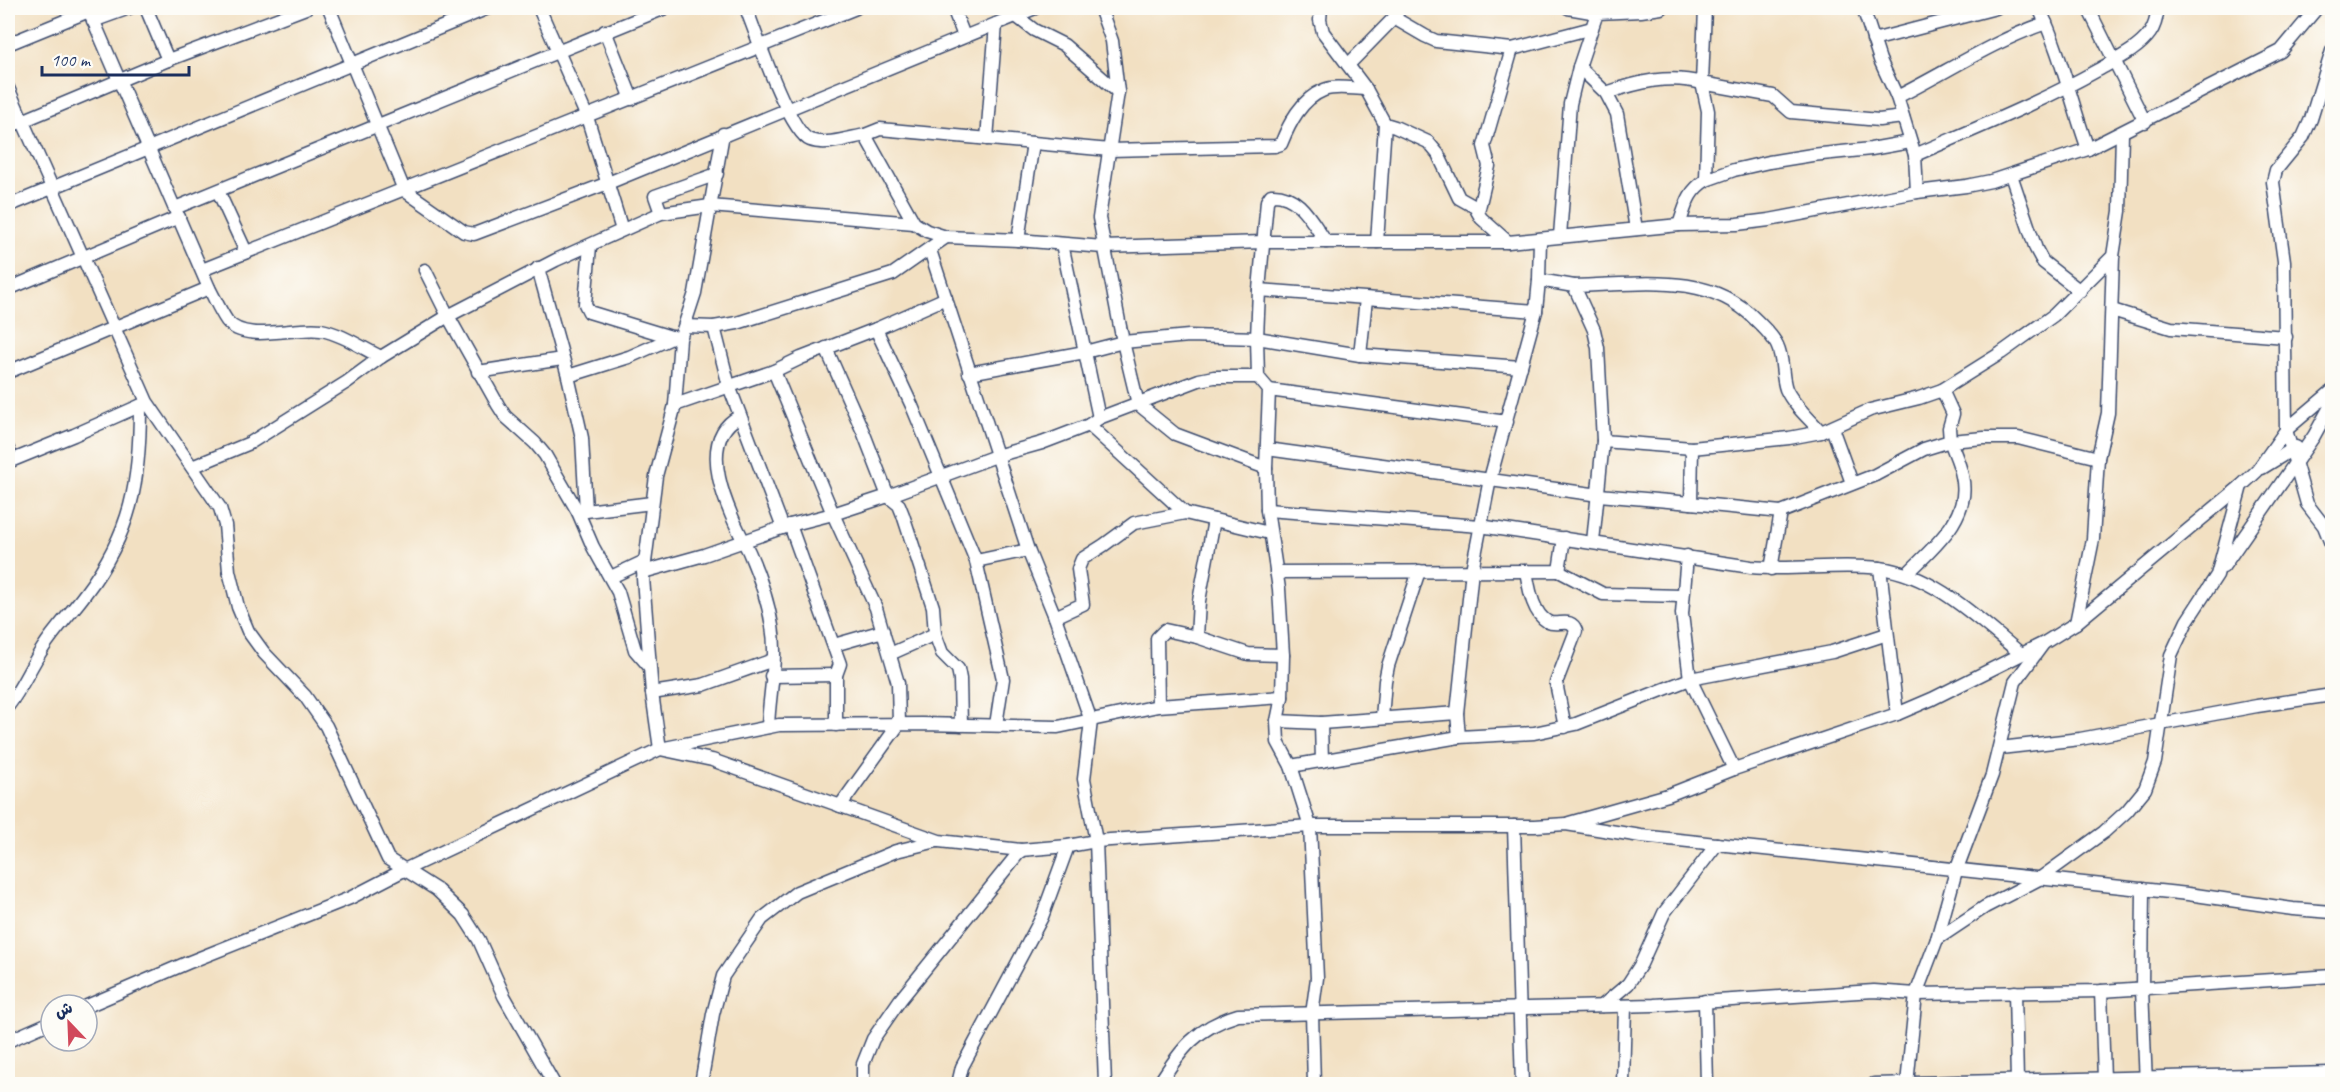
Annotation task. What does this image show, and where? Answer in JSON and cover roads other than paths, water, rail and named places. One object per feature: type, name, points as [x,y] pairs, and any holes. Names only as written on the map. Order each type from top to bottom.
[{"type":"street","points":[[8,44],[90,13],[129,8]]},
{"type":"street","points":[[146,8],[168,60]]},
{"type":"street","points":[[8,127],[168,60],[306,8]]},
{"type":"street","points":[[329,8],[404,190],[464,232],[474,234],[608,183],[723,134],[787,111],[1035,8]]},
{"type":"street","points":[[8,206],[488,8]]},
{"type":"street","points":[[539,8],[586,117],[622,230]]},
{"type":"street","points":[[746,8],[787,111],[799,131],[809,140],[831,141],[865,135],[880,129],[1110,150],[1275,146],[1281,144],[1292,118],[1324,89],[1366,89]]},
{"type":"street","points":[[202,270],[856,8]]},
{"type":"street","points":[[953,8],[964,36]]},
{"type":"street","points":[[1100,8],[1112,41],[1118,92],[1099,218],[1103,247],[1138,404],[1175,434],[1266,468]]},
{"type":"street","points":[[1322,8],[1320,20],[1323,32],[1366,89],[1385,124],[1377,242]]},
{"type":"street","points":[[1568,8],[1641,11],[1661,8]]},
{"type":"street","points":[[1705,8],[1702,83],[1708,111],[1706,180]]},
{"type":"street","points":[[1863,8],[1873,40],[1897,97],[1915,155],[1917,192]]},
{"type":"street","points":[[1873,40],[1996,8]]},
{"type":"street","points":[[2039,8],[2070,86],[2076,116],[2088,149]]},
{"type":"street","points":[[2088,8],[2145,122]]},
{"type":"street","points":[[1915,155],[2011,114],[2070,86],[2115,61],[2140,44],[2151,32],[2157,19],[2158,8]]},
{"type":"street","points":[[192,466],[249,443],[448,316],[538,268],[661,213],[710,206],[914,223],[927,231],[946,237],[1103,247],[1264,242],[1508,242],[1679,225],[1737,224],[1917,192],[1966,186],[2011,175],[2088,149],[2281,51],[2317,8]]},
{"type":"street","points":[[8,289],[177,213],[218,191],[657,9]]},
{"type":"street","points":[[1560,236],[1570,104],[1597,10]]},
{"type":"street","points":[[90,13],[209,288],[226,320],[235,329],[248,334],[298,329],[322,330],[338,335],[381,357]]},
{"type":"street","points":[[1348,64],[1397,13],[1425,36],[1436,41],[1512,49],[1592,28]]},
{"type":"street","points":[[1016,15],[1034,30],[1064,45],[1118,92]]},
{"type":"street","points":[[1897,97],[1953,69],[1998,41],[2046,23]]},
{"type":"street","points":[[987,139],[996,24]]},
{"type":"street","points":[[605,31],[632,99]]},
{"type":"street","points":[[1478,212],[1489,166],[1484,146],[1512,49]]},
{"type":"street","points":[[2332,51],[2312,119],[2303,137],[2276,170],[2273,182],[2284,261],[2286,430],[2307,504],[2324,526],[2332,546],[2332,573]]},
{"type":"street","points":[[1579,67],[1606,93],[1617,114],[1636,229]]},
{"type":"street","points":[[1606,93],[1653,79],[1688,79],[1773,96],[1791,112],[1879,120],[1903,117]]},
{"type":"street","points":[[8,88],[115,328],[144,404],[192,466],[220,508],[225,525],[229,571],[238,607],[248,631],[264,653],[305,696],[326,726],[388,859],[437,890],[463,915],[479,940],[504,996],[554,1084]]},
{"type":"street","points":[[1385,124],[1428,142],[1438,154],[1459,198],[1475,207],[1481,218],[1508,242]]},
{"type":"street","points":[[2076,623],[2092,539],[2098,458],[2109,413],[2114,256],[2120,211],[2122,133]]},
{"type":"street","points":[[568,376],[628,357],[676,338],[685,326],[695,293],[723,134]]},
{"type":"street","points":[[865,135],[914,223]]},
{"type":"street","points":[[1679,225],[1690,194],[1694,188],[1706,180],[1734,170],[1779,160],[1856,152],[1910,142]]},
{"type":"street","points":[[1018,240],[1033,143]]},
{"type":"street","points":[[661,213],[655,196],[717,174]]},
{"type":"street","points":[[2011,175],[2036,249],[2043,262],[2051,271],[2080,291]]},
{"type":"street","points":[[218,191],[246,252]]},
{"type":"street","points":[[1326,242],[1299,204],[1289,197],[1279,194],[1271,195],[1267,201],[1257,338],[1258,377],[1269,390],[1507,422]]},
{"type":"street","points":[[685,326],[714,327],[760,316],[893,274],[946,237]]},
{"type":"street","points":[[1459,737],[1457,713],[1472,570],[1490,479],[1536,311],[1540,239]]},
{"type":"street","points":[[1062,244],[1084,352],[1094,421],[1185,513]]},
{"type":"street","points":[[590,246],[585,304],[589,312],[676,338]]},
{"type":"street","points":[[930,250],[1028,550],[1055,617],[1091,721],[1084,779],[1096,841],[1105,1084]]},
{"type":"street","points":[[1603,441],[1692,448],[1755,442],[1826,430],[1870,410],[1942,390],[2030,334],[2080,291],[2114,256]]},
{"type":"street","points":[[538,268],[568,376],[582,438],[582,512]]},
{"type":"street","points":[[425,270],[478,372],[505,416],[545,455],[582,512],[593,547],[611,578],[626,613],[635,650],[649,666]]},
{"type":"street","points":[[1539,280],[1574,286],[1673,284],[1697,286],[1716,292],[1739,305],[1770,334],[1778,346],[1787,391],[1826,430],[1852,483]]},
{"type":"street","points":[[1574,286],[1594,330],[1598,348],[1603,441],[1593,542]]},
{"type":"street","points":[[8,372],[209,288]]},
{"type":"street","points":[[1259,290],[1536,311]]},
{"type":"street","points":[[675,405],[774,371],[946,298]]},
{"type":"street","points":[[1360,355],[1366,299]]},
{"type":"street","points":[[2112,310],[2171,328],[2286,337]]},
{"type":"street","points":[[714,327],[729,386],[740,416],[787,527],[840,664],[836,675],[836,725]]},
{"type":"street","points":[[876,329],[976,561],[1003,680],[996,725]]},
{"type":"street","points":[[969,373],[1084,352],[1123,342],[1189,336],[1257,338],[1360,355],[1521,367]]},
{"type":"street","points":[[660,749],[649,666],[644,567],[656,476],[675,405],[676,338]]},
{"type":"street","points":[[826,348],[864,434],[888,496],[899,506],[933,607],[935,634],[942,653],[958,669],[961,724]]},
{"type":"street","points":[[478,372],[562,359]]},
{"type":"street","points":[[774,371],[833,514],[876,608],[898,682],[899,724],[840,806]]},
{"type":"street","points":[[611,578],[644,567],[704,555],[888,496],[996,456],[1042,443],[1199,380],[1214,377],[1258,377]]},
{"type":"street","points":[[1269,390],[1267,510],[1276,572],[1283,655],[1282,697],[1277,721],[1278,742],[1291,766],[1311,826],[1317,978],[1312,1014],[1314,1084]]},
{"type":"street","points":[[1907,574],[1948,531],[1959,514],[1964,485],[1950,441],[1949,428],[1953,414],[1942,390]]},
{"type":"street","points":[[2257,471],[2286,430],[2332,391]]},
{"type":"street","points":[[9,457],[144,404]]},
{"type":"street","points":[[8,706],[43,647],[86,594],[113,554],[135,491],[144,404]]},
{"type":"street","points":[[1936,939],[1985,907],[2039,879],[2104,832],[2127,811],[2145,789],[2155,762],[2171,656],[2187,621],[2314,436],[2332,404]]},
{"type":"street","points":[[740,416],[729,422],[722,433],[718,450],[719,476],[722,494],[763,590],[772,628],[773,660],[768,727]]},
{"type":"street","points":[[1566,824],[1668,795],[1734,769],[1897,714],[2044,643],[2076,623],[2257,471],[2332,424]]},
{"type":"street","points":[[1267,449],[1599,495],[1781,512],[1875,475],[1924,449],[1950,441],[2018,438],[2098,458]]},
{"type":"street","points":[[1691,503],[1692,448]]},
{"type":"street","points":[[2217,576],[2241,486]]},
{"type":"street","points":[[582,512],[652,503]]},
{"type":"street","points":[[1267,510],[1480,526],[1771,569],[1880,568],[1907,574],[1956,601],[2020,653]]},
{"type":"street","points":[[1771,569],[1781,512]]},
{"type":"street","points":[[1055,617],[1083,604],[1078,569],[1082,559],[1134,523],[1185,513],[1269,533]]},
{"type":"street","points":[[1197,637],[1199,601],[1214,520]]},
{"type":"street","points":[[1559,571],[1564,538]]},
{"type":"street","points":[[976,561],[1028,550]]},
{"type":"street","points":[[1687,556],[1682,614],[1690,680],[1734,769]]},
{"type":"street","points":[[1880,568],[1897,714]]},
{"type":"street","points":[[1526,571],[1533,601],[1546,620],[1550,623],[1569,622],[1575,626],[1576,631],[1556,682],[1565,726]]},
{"type":"street","points":[[1276,572],[1559,571],[1603,594],[1682,596]]},
{"type":"street","points":[[1382,718],[1388,666],[1419,572]]},
{"type":"street","points":[[1158,706],[1157,638],[1165,630],[1197,637],[1248,654],[1283,655]]},
{"type":"street","points":[[834,645],[883,631]]},
{"type":"street","points":[[890,654],[935,634]]},
{"type":"street","points":[[1291,766],[1459,737],[1534,733],[1606,713],[1690,680],[1832,652],[1887,634]]},
{"type":"street","points":[[1907,1084],[1916,994],[1936,939],[1956,871],[1992,776],[2015,682],[2044,643]]},
{"type":"street","points":[[652,693],[703,685],[773,660]]},
{"type":"street","points":[[771,676],[836,675]]},
{"type":"street","points":[[2000,748],[2080,739],[2332,694]]},
{"type":"street","points":[[99,1001],[350,898],[404,870],[660,749],[779,725],[961,724],[1058,727],[1158,706],[1282,697]]},
{"type":"street","points":[[1277,721],[1321,723],[1457,713]]},
{"type":"street","points":[[1321,723],[1322,761]]},
{"type":"street","points":[[660,749],[712,760],[939,841],[1021,850],[1096,841],[1311,826],[1566,824],[1641,836],[2143,889],[2332,912]]},
{"type":"street","points":[[1514,826],[1522,1084]]},
{"type":"street","points":[[701,1084],[713,1014],[723,976],[762,919],[797,892],[896,851],[939,841]]},
{"type":"street","points":[[1602,1006],[1628,984],[1641,964],[1664,913],[1717,844]]},
{"type":"street","points":[[958,1084],[962,1067],[1042,917],[1068,846]]},
{"type":"street","points":[[863,1084],[863,1064],[873,1039],[900,1000],[1021,850]]},
{"type":"street","points":[[2143,889],[2142,989],[2146,1081]]},
{"type":"street","points":[[1159,1084],[1183,1048],[1203,1030],[1219,1021],[1238,1015],[1625,1006],[1874,991],[1916,994],[2101,991],[2332,976]]},
{"type":"street","points":[[2101,991],[2104,1079]]},
{"type":"street","points":[[2015,992],[2017,1081]]},
{"type":"street","points":[[1705,1001],[1707,1084]]},
{"type":"street","points":[[1623,1084],[1625,1006]]},
{"type":"street","points":[[8,1041],[39,1027]]},
{"type":"street","points":[[1874,1084],[2104,1079],[2230,1080],[2332,1073]]}]
